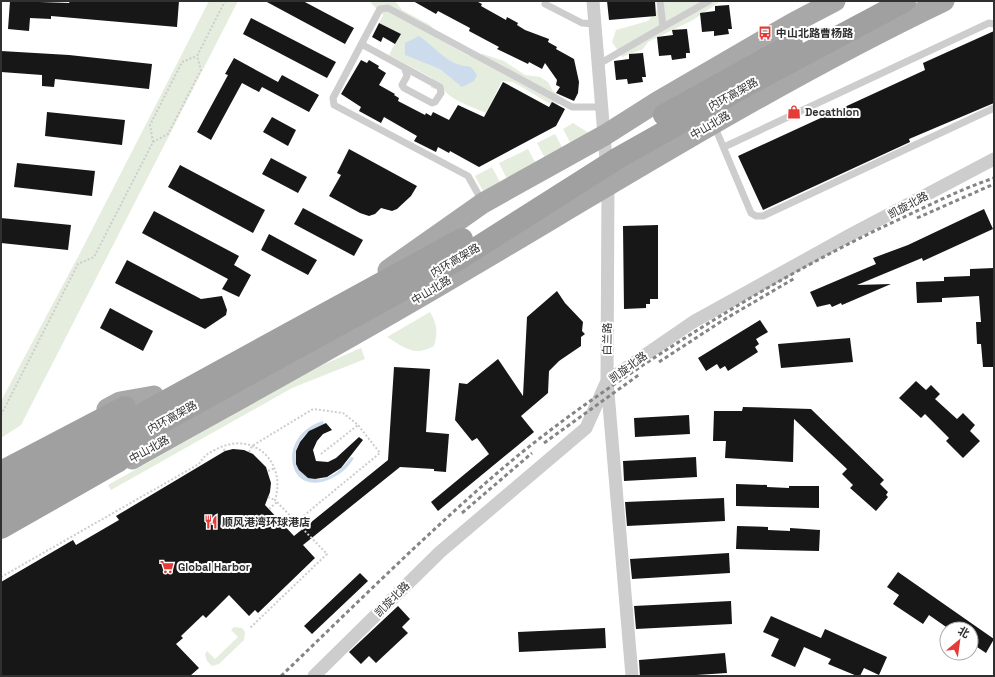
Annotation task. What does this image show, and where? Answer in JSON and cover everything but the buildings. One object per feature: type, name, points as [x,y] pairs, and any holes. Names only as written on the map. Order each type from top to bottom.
[{"type":"highway","name":"内环高架路","points":[[1,494],[160,404],[452,245],[618,142],[735,75],[873,1]]},
{"type":"highway","name":"内环高架路","points":[[1,513],[459,259],[618,158],[753,82],[905,1]]},
{"type":"highway","points":[[1,472],[148,395],[280,339]]},
{"type":"highway","points":[[1,528],[117,462],[181,412]]},
{"type":"main road","points":[[1,481],[394,266],[484,203],[605,134],[670,94],[835,1]]},
{"type":"main road","name":"中山北路","points":[[1,533],[406,305],[608,184],[714,123],[813,68],[944,1]]},
{"type":"main road","points":[[1,464],[120,402],[154,396]]},
{"type":"street","name":"白兰路","points":[[593,1],[603,107],[608,184],[606,381],[632,676]]},
{"type":"street","name":"凯旋北路","points":[[314,676],[440,552],[586,428],[606,381],[693,322],[850,235],[994,160]]},
{"type":"lane","points":[[660,1],[663,27]]},
{"type":"lane","points":[[599,64],[709,1]]},
{"type":"lane","points":[[545,4],[582,23],[595,24]]},
{"type":"lane","points":[[484,203],[468,176],[334,105],[333,98],[363,46],[384,5],[572,107],[603,107]]},
{"type":"lane","points":[[724,147],[992,23]]},
{"type":"lane","points":[[363,46],[440,87],[441,93],[435,102],[432,103],[404,88],[402,85],[407,76],[405,69]]},
{"type":"lane","points":[[714,123],[751,213],[756,216],[763,216],[994,108]]},
{"type":"path","points":[[153,142],[150,125],[160,104],[182,62],[197,56],[225,1]]},
{"type":"path","points":[[1,414],[78,264],[94,257],[153,142],[168,134],[201,70],[197,56]]},
{"type":"path","points":[[249,452],[252,446],[313,409],[343,413],[358,425],[380,453],[296,522]]},
{"type":"path","points":[[322,454],[358,425]]},
{"type":"path","points":[[1,577],[199,464],[202,458],[222,446],[233,443],[252,446],[266,454],[275,468],[278,484],[276,501],[269,509]]},
{"type":"path","points":[[222,446],[225,451]]},
{"type":"path","points":[[268,471],[275,468]]},
{"type":"path","points":[[250,628],[327,554],[276,501],[268,497]]},
{"type":"shaded area","points":[[209,1],[238,1],[21,425],[1,438],[1,401],[80,253]]},
{"type":"shaded area","points":[[372,1],[395,1],[402,10],[430,25],[441,36],[439,39],[469,56],[483,54],[504,61],[525,75],[540,77],[548,82],[553,91],[560,97],[559,104],[552,105],[513,82],[502,81],[486,113],[452,98],[445,91],[431,88],[432,78],[389,55],[400,34],[379,23],[383,15],[371,3]]},
{"type":"shaded area","points":[[664,1],[721,1],[693,20],[648,42],[643,49],[622,57],[612,42],[616,30],[648,21]]},
{"type":"shaded area","points":[[573,123],[589,133],[571,144],[563,129]]},
{"type":"shaded area","points":[[555,134],[563,149],[545,158],[537,143]]},
{"type":"shaded area","points":[[528,149],[536,164],[507,179],[499,163]]},
{"type":"shaded area","points":[[492,167],[500,182],[483,191],[475,176]]},
{"type":"shaded area","points":[[430,312],[436,328],[434,346],[421,351],[415,351],[405,348],[387,337]]},
{"type":"shaded area","points":[[361,348],[365,359],[292,388],[111,490],[108,485],[320,366]]},
{"type":"shaded area","points":[[234,627],[242,628],[245,632],[244,640],[219,664],[212,666],[207,661],[205,654],[207,651],[215,659],[238,637],[231,630]]},
{"type":"water","points":[[419,36],[448,60],[460,65],[471,67],[477,75],[474,81],[462,87],[440,69],[405,55],[405,43]]},
{"type":"water","points":[[323,421],[324,424],[307,434],[298,446],[296,459],[300,470],[309,477],[321,479],[335,473],[351,457],[354,458],[344,470],[332,478],[317,483],[305,481],[297,474],[293,463],[293,451],[298,439],[308,428]]},
{"type":"railway","points":[[281,676],[468,498],[555,426],[688,336],[801,269],[889,224],[954,194],[994,178]]},
{"type":"railway","points":[[917,218],[994,184]]},
{"type":"railway","points":[[659,362],[725,319],[795,278]]},
{"type":"railway","points":[[544,443],[640,374]]},
{"type":"railway","points":[[462,513],[532,453]]},
{"type":"place","name":"中山北路曹杨路","points":[[765,33]]},
{"type":"place","name":"Decathlon","points":[[794,112]]},
{"type":"place","name":"顺风港湾环球港店","points":[[211,522]]},
{"type":"place","name":"Global Harbor","points":[[167,567]]}]
